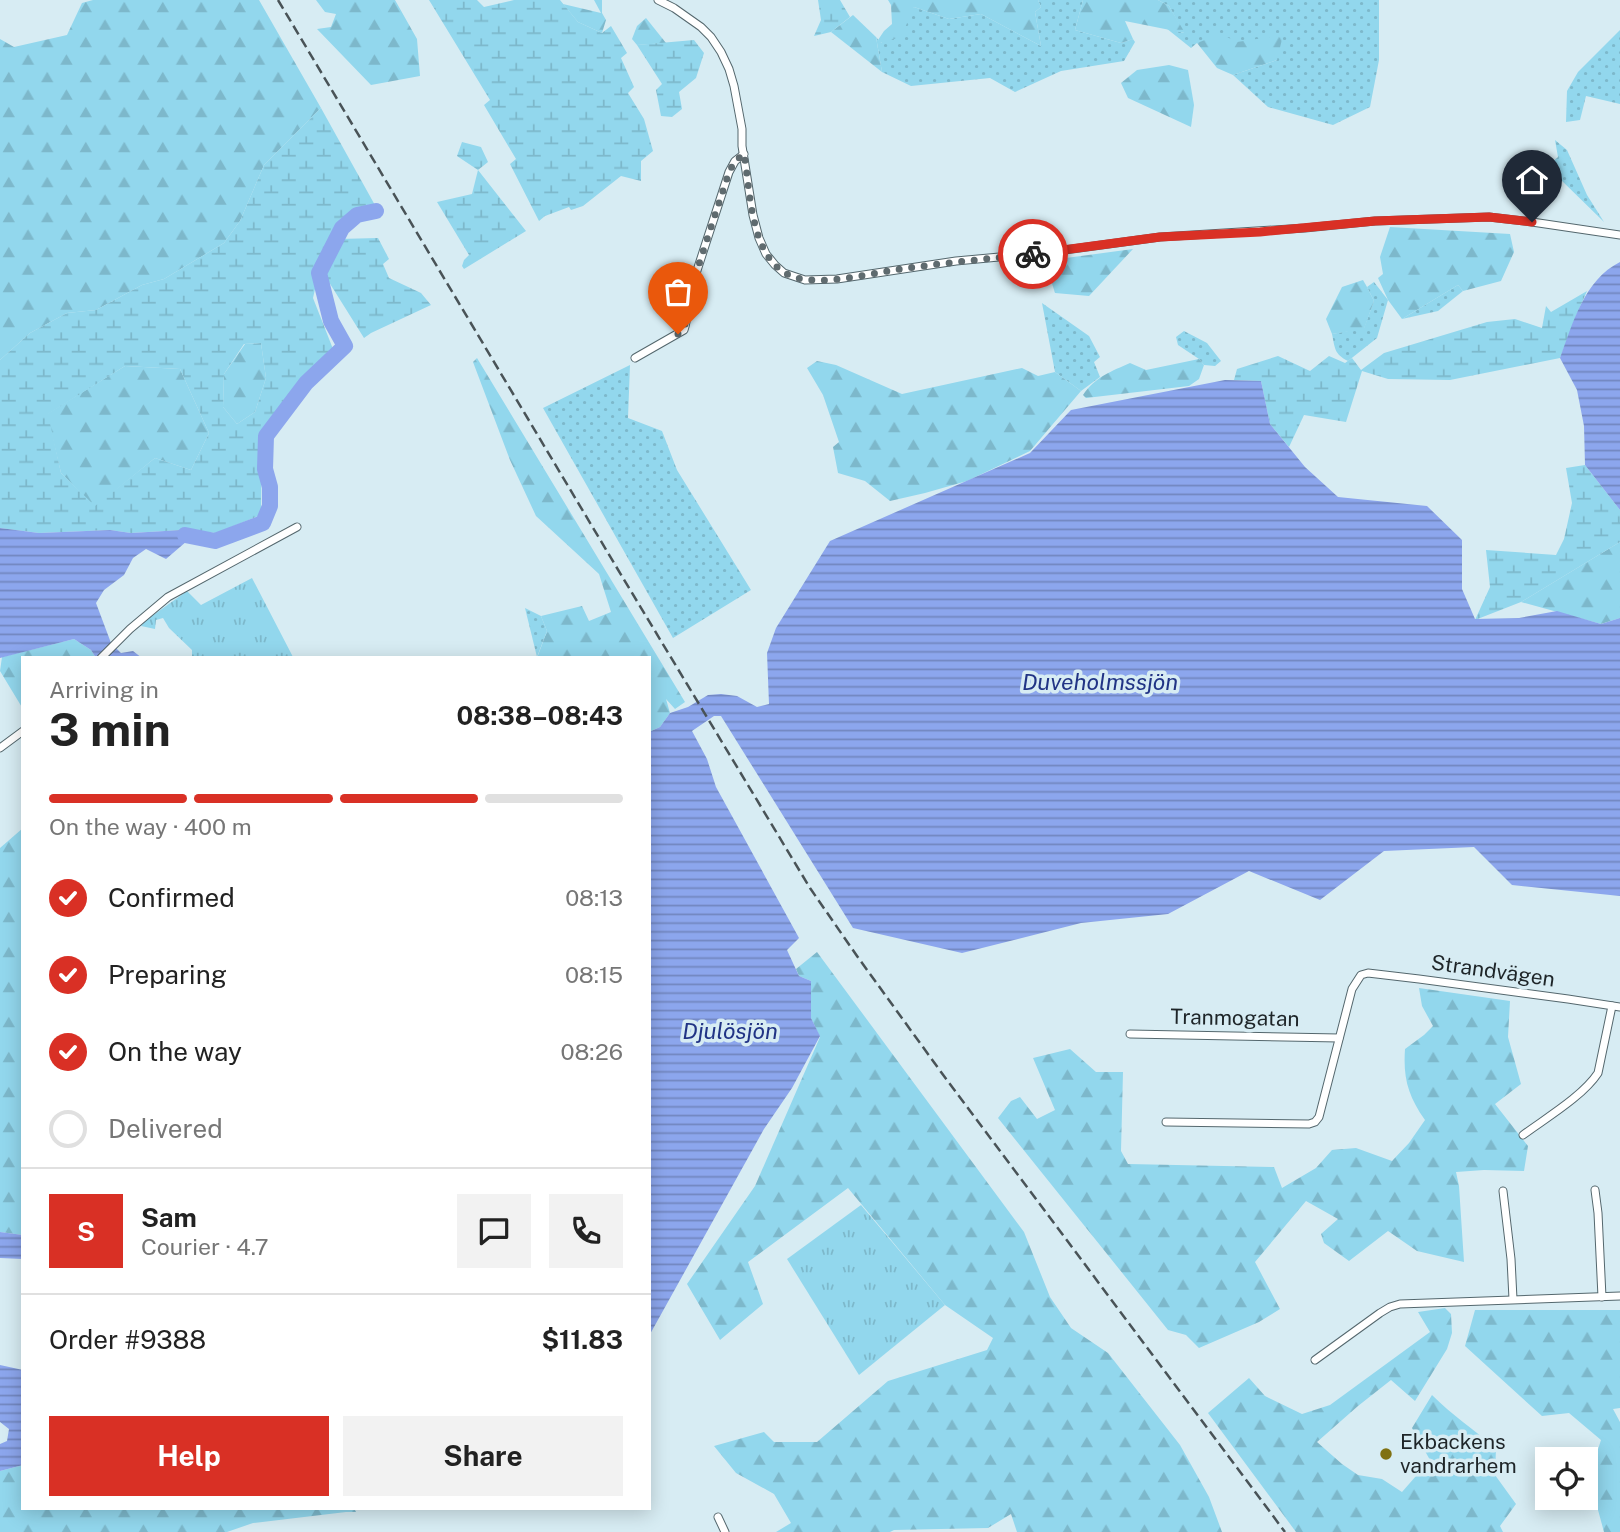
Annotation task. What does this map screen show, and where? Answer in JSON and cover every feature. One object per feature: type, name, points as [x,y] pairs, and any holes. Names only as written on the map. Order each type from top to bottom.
[{"type":"street","points":[[658,0],[701,27],[721,52],[734,86],[753,215],[759,238],[766,254],[775,265],[784,273],[805,280],[837,279],[956,261],[1043,253],[1160,237],[1375,221],[1489,217],[1620,235]]},
{"type":"street","points":[[635,358],[684,330],[690,292],[729,172],[735,161],[744,154]]},
{"type":"street","points":[[103,656],[168,597],[298,527]]},
{"type":"street","points":[[0,748],[21,732]]},
{"type":"street","name":"Strandvägen","points":[[1339,1038],[1352,989],[1361,975],[1381,974],[1616,1007]]},
{"type":"street","points":[[1523,1135],[1559,1109],[1598,1073],[1616,1007]]},
{"type":"street","name":"Tranmogatan","points":[[1130,1034],[1339,1038]]},
{"type":"street","points":[[1166,1122],[1315,1122],[1319,1117],[1339,1038]]},
{"type":"street","points":[[1595,1190],[1602,1297]]},
{"type":"street","points":[[1503,1191],[1513,1299]]},
{"type":"street","points":[[1315,1360],[1390,1307],[1407,1304],[1620,1296]]},
{"type":"street","points":[[718,1517],[725,1532]]},
{"type":"green space","points":[[93,0],[259,0],[321,108],[264,165],[240,221],[224,243],[164,279],[142,285],[96,310],[67,313],[30,333],[0,360],[0,39],[14,47],[67,35],[82,3]]},
{"type":"green space","points":[[316,0],[395,0],[417,39],[420,76],[371,85],[317,29],[331,27],[336,14],[325,12]]},
{"type":"green space","points":[[429,0],[477,0],[484,7],[514,0],[560,0],[578,22],[602,33],[611,26],[627,53],[621,58],[634,87],[628,93],[644,119],[653,151],[641,161],[641,181],[621,176],[583,206],[571,210],[569,207],[539,221],[510,164],[516,159],[484,105],[490,100]]},
{"type":"green space","points":[[594,0],[602,0],[602,13],[606,20],[602,33],[578,22],[563,4],[601,13]]},
{"type":"green space","points":[[818,0],[840,0],[850,17],[831,32],[814,36],[821,20]]},
{"type":"green space","points":[[888,0],[1038,0],[1041,7],[1035,12],[1041,46],[981,14],[949,19],[914,7],[901,37],[880,43],[878,40],[892,24],[891,5]]},
{"type":"green space","points":[[1038,0],[1083,0],[1075,30],[1121,43],[1133,39],[1135,42],[1124,61],[1061,71],[1015,92],[990,78],[911,86],[882,72],[876,37],[881,43],[914,7],[949,19],[981,14],[1041,46],[1035,12],[1041,7]]},
{"type":"green space","points":[[1083,0],[1158,0],[1169,6],[1185,33],[1125,21],[1133,39],[1121,43],[1075,30]]},
{"type":"green space","points":[[1158,0],[1379,0],[1379,60],[1370,107],[1333,125],[1268,107],[1233,75],[1277,60],[1237,42],[1197,43],[1191,48],[1166,28],[1184,33],[1169,6]]},
{"type":"green space","points":[[853,15],[876,37],[882,72],[831,32]]},
{"type":"green space","points":[[646,18],[666,43],[637,45],[632,39],[637,26]]},
{"type":"green space","points":[[1620,30],[1620,104],[1586,96],[1580,120],[1566,122],[1567,91],[1578,72]]},
{"type":"green space","points":[[1221,34],[1237,42],[1283,35],[1277,60],[1233,75],[1217,68],[1197,43]]},
{"type":"green space","points":[[694,40],[704,53],[696,78],[679,92],[682,109],[672,117],[661,116],[656,90],[662,84],[637,45]]},
{"type":"green space","points":[[1169,65],[1188,70],[1194,105],[1191,127],[1128,98],[1121,83],[1137,70]]},
{"type":"green space","points":[[321,108],[376,207],[349,218],[335,236],[320,267],[313,298],[333,349],[278,408],[262,433],[261,515],[216,533],[182,530],[131,533],[110,530],[39,533],[0,528],[0,360],[30,333],[67,313],[96,310],[142,285],[164,279],[224,243],[240,221],[264,165]],"holes":[[[261,343],[266,378],[255,412],[237,424],[223,407],[224,374],[244,344]],[[125,366],[180,369],[209,433],[191,470],[155,458],[95,506],[61,473],[48,414]]]},
{"type":"green space","points":[[1555,140],[1567,150],[1587,195],[1604,222],[1558,177],[1551,163],[1558,157]]},
{"type":"green space","points":[[462,142],[481,147],[488,162],[478,170],[457,156]]},
{"type":"green space","points":[[478,170],[526,231],[464,269],[464,260],[469,255],[437,202],[472,194]]},
{"type":"green space","points":[[1390,227],[1510,234],[1514,252],[1501,281],[1463,291],[1458,285],[1402,319],[1388,300],[1378,278],[1383,274],[1380,257]]},
{"type":"green space","points":[[378,238],[389,259],[383,264],[389,278],[421,293],[431,305],[364,338],[322,271],[338,239]]},
{"type":"green space","points":[[1133,249],[1089,296],[1055,293],[1050,277],[1051,260]]},
{"type":"green space","points":[[1363,280],[1374,301],[1364,329],[1332,334],[1326,319],[1342,287]]},
{"type":"green space","points":[[1374,282],[1388,300],[1377,338],[1348,361],[1338,353],[1332,334],[1364,328],[1374,301],[1367,287]]},
{"type":"green space","points":[[1458,285],[1463,291],[1438,311],[1402,319]]},
{"type":"green space","points":[[1587,291],[1560,358],[1450,380],[1388,379],[1362,371],[1346,422],[1304,415],[1289,447],[1270,424],[1261,381],[1234,380],[1237,369],[1278,356],[1310,371],[1329,356],[1345,363],[1352,358],[1361,370],[1384,353],[1487,322],[1515,319],[1542,328],[1546,306],[1551,312]]},
{"type":"green space","points":[[1042,303],[1089,336],[1100,357],[1094,362],[1100,377],[1081,391],[1055,372]]},
{"type":"green space","points":[[1184,331],[1207,343],[1221,361],[1215,366],[1204,365],[1178,345],[1176,337]]},
{"type":"green space","points":[[261,343],[266,378],[255,412],[237,424],[223,407],[224,374],[245,344]]},
{"type":"green space","points":[[477,358],[685,702],[675,709],[666,699],[670,713],[660,727],[651,731],[651,656],[538,656],[547,631],[541,616],[582,606],[589,621],[611,612],[599,574],[536,516],[510,460],[473,362]]},
{"type":"green space","points":[[1199,359],[1204,365],[1199,379],[1189,386],[1086,398],[1083,395],[1098,379],[1130,363],[1146,370]]},
{"type":"green space","points":[[817,361],[836,365],[902,394],[1022,368],[1038,376],[1055,372],[1081,391],[1030,451],[967,481],[890,501],[865,481],[838,473],[833,447],[839,442],[823,395],[807,368]]},
{"type":"green space","points":[[630,365],[628,418],[662,431],[677,470],[751,590],[673,638],[543,408]]},
{"type":"green space","points":[[125,366],[180,369],[209,433],[191,470],[155,458],[95,507],[61,473],[47,414]]},
{"type":"green space","points":[[1585,465],[1620,510],[1620,542],[1521,602],[1475,620],[1490,587],[1486,550],[1556,555],[1564,539],[1572,503],[1566,468]]},
{"type":"green space","points":[[1620,542],[1620,618],[1601,624],[1521,602]]},
{"type":"green space","points":[[252,578],[292,656],[192,656],[192,650],[169,628],[163,618],[156,620],[155,629],[141,626],[187,591],[201,605]]},
{"type":"green space","points":[[525,608],[541,616],[547,631],[537,656]]},
{"type":"green space","points":[[74,639],[91,650],[95,656],[21,656],[21,706],[0,671],[2,657]]},
{"type":"green space","points":[[21,830],[21,1235],[0,1232],[0,848]]},
{"type":"green space","points":[[817,952],[1024,1232],[1050,1297],[1071,1328],[1108,1353],[1180,1445],[1209,1497],[1222,1532],[1017,1532],[1011,1514],[988,1528],[890,1532],[776,1532],[791,1523],[774,1494],[736,1473],[714,1446],[764,1432],[774,1442],[817,1442],[888,1381],[987,1350],[993,1338],[945,1305],[848,1188],[748,1262],[763,1304],[720,1340],[687,1284],[755,1186],[820,1037],[811,1018],[811,981],[799,976],[796,969]]},
{"type":"green space","points":[[1419,988],[1510,1001],[1508,1037],[1521,1084],[1495,1104],[1528,1146],[1524,1171],[1456,1172],[1464,1262],[1417,1251],[1388,1231],[1349,1261],[1324,1243],[1321,1234],[1338,1219],[1306,1201],[1255,1262],[1280,1309],[1259,1322],[1199,1348],[1186,1335],[1168,1330],[998,1118],[1011,1101],[1020,1097],[1037,1119],[1055,1110],[1033,1058],[1070,1049],[1096,1072],[1123,1072],[1121,1151],[1128,1164],[1274,1167],[1282,1188],[1316,1168],[1332,1150],[1356,1148],[1392,1161],[1425,1120],[1414,1103],[1405,1069],[1405,1049],[1433,1026],[1422,1006]]},
{"type":"green space","points":[[861,1205],[945,1305],[859,1375],[787,1259]]},
{"type":"green space","points":[[1445,1308],[1451,1314],[1452,1333],[1447,1349],[1415,1401],[1391,1380],[1317,1442],[1358,1475],[1382,1479],[1402,1492],[1430,1460],[1412,1428],[1432,1395],[1496,1448],[1495,1475],[1516,1504],[1500,1526],[1503,1532],[1296,1532],[1208,1413],[1249,1378],[1265,1396],[1302,1414],[1330,1405],[1430,1332],[1418,1312]]},
{"type":"green space","points":[[1475,1310],[1620,1310],[1620,1408],[1613,1409],[1620,1422],[1620,1532],[1604,1532],[1598,1510],[1598,1449],[1601,1440],[1569,1413],[1542,1416],[1465,1346]]},
{"type":"green space","points":[[21,1466],[21,1510],[356,1512],[253,1523],[227,1532],[0,1532],[0,1471]]},
{"type":"water","points":[[1620,262],[1620,510],[1585,465],[1584,426],[1577,390],[1560,358],[1575,317],[1589,291],[1597,280]]},
{"type":"water","name":"Duveholmssjön","points":[[1225,380],[1261,381],[1270,424],[1305,467],[1338,497],[1427,506],[1462,540],[1462,589],[1475,619],[1519,618],[1557,611],[1601,624],[1620,618],[1620,896],[1512,885],[1474,847],[1384,851],[1320,900],[1249,871],[1168,914],[1081,923],[962,953],[853,928],[721,716],[714,716],[692,731],[707,759],[716,787],[799,938],[787,950],[799,976],[811,981],[811,1018],[820,1036],[792,1088],[764,1129],[651,1332],[651,731],[660,727],[670,713],[688,707],[708,695],[737,696],[757,707],[769,704],[767,653],[776,628],[830,541],[1030,453],[1071,410]]},
{"type":"water","points":[[0,528],[39,533],[182,530],[187,541],[166,559],[146,549],[133,558],[124,575],[104,590],[96,603],[111,643],[121,653],[133,651],[139,656],[95,656],[91,650],[74,639],[0,658]]},
{"type":"water","points":[[0,1232],[21,1235],[21,1259],[0,1258]]},
{"type":"water","points":[[0,1365],[21,1370],[21,1466],[0,1471],[0,1444],[7,1441],[9,1429],[0,1422]]},
{"type":"waterway","points":[[185,535],[215,541],[263,523],[270,506],[270,487],[265,469],[266,436],[306,383],[345,346],[331,321],[319,273],[342,228],[357,215],[376,211]]},
{"type":"railway","points":[[278,0],[810,888],[941,1072],[1285,1532]]},
{"type":"way so far","points":[[678,334],[684,330],[687,323],[690,292],[729,172],[735,161],[744,154],[759,238],[766,254],[775,265],[794,277],[818,281],[956,261],[1033,254]]},
{"type":"place","name":"Ekbackens vandrarhem","points":[[1386,1454]]},
{"type":"route","points":[[1033,254],[1160,237],[1260,232],[1375,221],[1489,217],[1532,222]]},
{"type":"water label","name":"Djulösjön","points":[[730,1031]]}]
